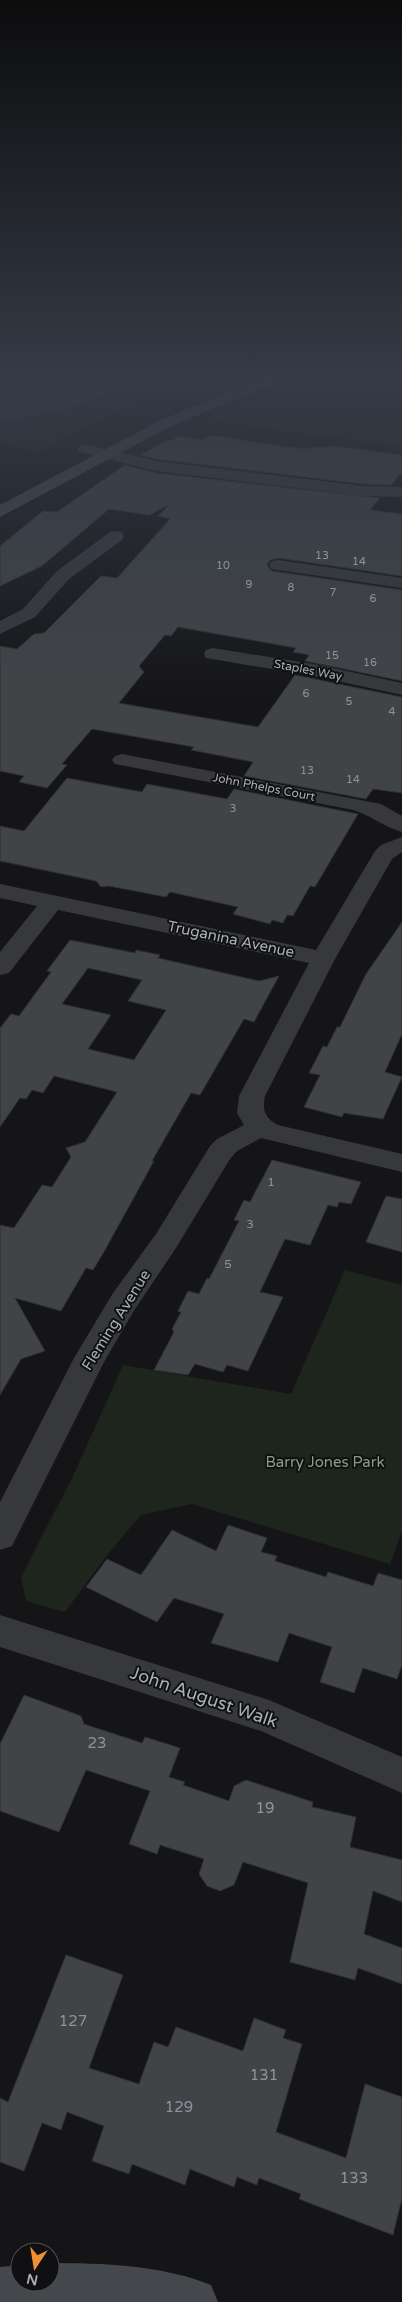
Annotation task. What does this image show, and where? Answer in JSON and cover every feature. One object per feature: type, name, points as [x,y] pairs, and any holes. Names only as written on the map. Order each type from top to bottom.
[{"type":"street","points":[[0,512],[43,485]]},
{"type":"street","points":[[317,485],[363,491],[402,492]]},
{"type":"street","points":[[363,491],[402,500]]},
{"type":"street","points":[[0,628],[29,613],[63,575],[116,536]]},
{"type":"street","points":[[278,565],[402,584]]},
{"type":"street","name":"Staples Way","points":[[213,654],[318,671],[402,689]]},
{"type":"street","name":"John Phelps Court","points":[[122,760],[353,804],[373,810],[402,824]]},
{"type":"street","points":[[402,844],[389,850],[383,856],[323,959],[252,1096],[249,1107],[251,1115],[261,1127],[280,1135],[402,1164]]},
{"type":"street","name":"Truganina Avenue","points":[[0,891],[323,959]]},
{"type":"street","points":[[0,968],[52,902]]},
{"type":"street","name":"Fleming Avenue","points":[[0,1536],[90,1358],[124,1301],[166,1241],[220,1152],[233,1142],[261,1127]]},
{"type":"street","name":"John August Walk","points":[[0,1631],[269,1717],[402,1775]]},
{"type":"street","points":[[0,2292],[60,2288],[108,2289],[145,2292],[194,2302]]},
{"type":"green space","name":"Barry Jones Park","points":[[345,1270],[402,1285],[402,1531],[390,1564],[192,1504],[141,1515],[108,1554],[65,1612],[26,1601],[21,1577],[73,1476],[123,1365],[291,1394]]},
{"type":"building","points":[[95,485],[267,485],[380,498],[370,510],[402,514],[402,576],[278,558],[270,560],[267,565],[272,571],[402,590],[402,681],[305,661],[309,655],[293,652],[296,648],[178,627],[171,636],[165,635],[139,666],[144,672],[119,703],[258,727],[295,675],[402,697],[402,793],[373,789],[366,799],[244,776],[253,762],[191,750],[194,747],[92,729],[62,764],[67,765],[47,788],[19,782],[24,776],[0,771],[0,646],[17,649],[34,634],[44,633],[101,576],[117,578],[170,519],[158,516],[169,505],[149,515],[109,509],[42,566],[0,586],[0,546],[43,511],[57,512]]},
{"type":"building","points":[[67,778],[142,792],[147,784],[227,799],[234,789],[358,814],[315,887],[310,886],[293,916],[287,915],[283,923],[272,920],[270,924],[233,914],[238,907],[170,892],[166,897],[109,886],[101,887],[96,881],[0,861],[0,826],[24,831]]},
{"type":"building","points":[[402,922],[402,1034],[385,1072],[402,1077],[383,1119],[344,1113],[342,1117],[304,1107],[320,1075],[309,1073],[323,1046],[327,1047],[337,1027],[340,1027],[366,974]]},
{"type":"building","points":[[70,940],[135,953],[136,950],[160,955],[158,958],[259,981],[279,976],[254,1022],[244,1019],[200,1095],[191,1093],[152,1161],[154,1161],[105,1250],[93,1270],[86,1268],[61,1311],[15,1298],[45,1351],[21,1359],[0,1395],[0,1225],[14,1228],[42,1185],[52,1187],[71,1157],[66,1148],[85,1142],[117,1092],[54,1076],[43,1093],[32,1090],[26,1099],[20,1098],[0,1127],[0,1028],[11,1014],[19,1016],[51,972],[47,971]],"holes":[[[88,968],[142,980],[128,1001],[166,1010],[134,1060],[88,1049],[111,1015],[62,1004]]]},
{"type":"building","points":[[272,1160],[361,1182],[351,1204],[339,1202],[337,1207],[328,1205],[310,1245],[285,1239],[260,1292],[283,1297],[248,1371],[227,1365],[223,1372],[195,1364],[188,1375],[154,1370],[174,1332],[172,1329],[181,1312],[178,1311],[188,1291],[199,1294],[207,1278],[209,1279],[239,1221],[234,1220],[244,1200],[250,1202]]},
{"type":"building","points":[[386,1196],[402,1199],[402,1252],[366,1242]]},
{"type":"building","points":[[228,1525],[267,1538],[261,1552],[277,1556],[275,1561],[326,1577],[328,1572],[373,1586],[378,1573],[402,1580],[402,1665],[397,1679],[363,1668],[354,1693],[320,1682],[332,1647],[289,1633],[278,1662],[211,1643],[224,1614],[174,1598],[157,1622],[86,1587],[107,1559],[141,1575],[172,1530],[216,1551]]},
{"type":"building","points":[[24,1695],[81,1716],[84,1724],[142,1743],[145,1737],[180,1748],[169,1777],[185,1782],[183,1785],[229,1801],[234,1786],[246,1780],[313,1802],[312,1807],[356,1817],[350,1847],[402,1860],[402,1902],[373,1891],[364,1934],[402,1948],[402,1984],[358,1968],[355,1980],[290,1962],[308,1883],[243,1862],[234,1885],[220,1891],[207,1886],[199,1874],[204,1859],[160,1845],[157,1854],[129,1844],[150,1791],[86,1770],[59,1832],[0,1811],[0,1744]]},
{"type":"building","points":[[66,1955],[123,1975],[89,2068],[139,2084],[154,2042],[168,2047],[176,2027],[243,2051],[254,2018],[286,2030],[283,2038],[302,2044],[276,2132],[346,2158],[365,2084],[402,2097],[402,2198],[393,2235],[299,2199],[301,2194],[259,2178],[257,2185],[237,2177],[234,2187],[190,2169],[185,2185],[132,2164],[129,2174],[92,2161],[104,2126],[67,2112],[61,2130],[42,2123],[24,2171],[0,2162],[0,2098],[8,2102]]}]
